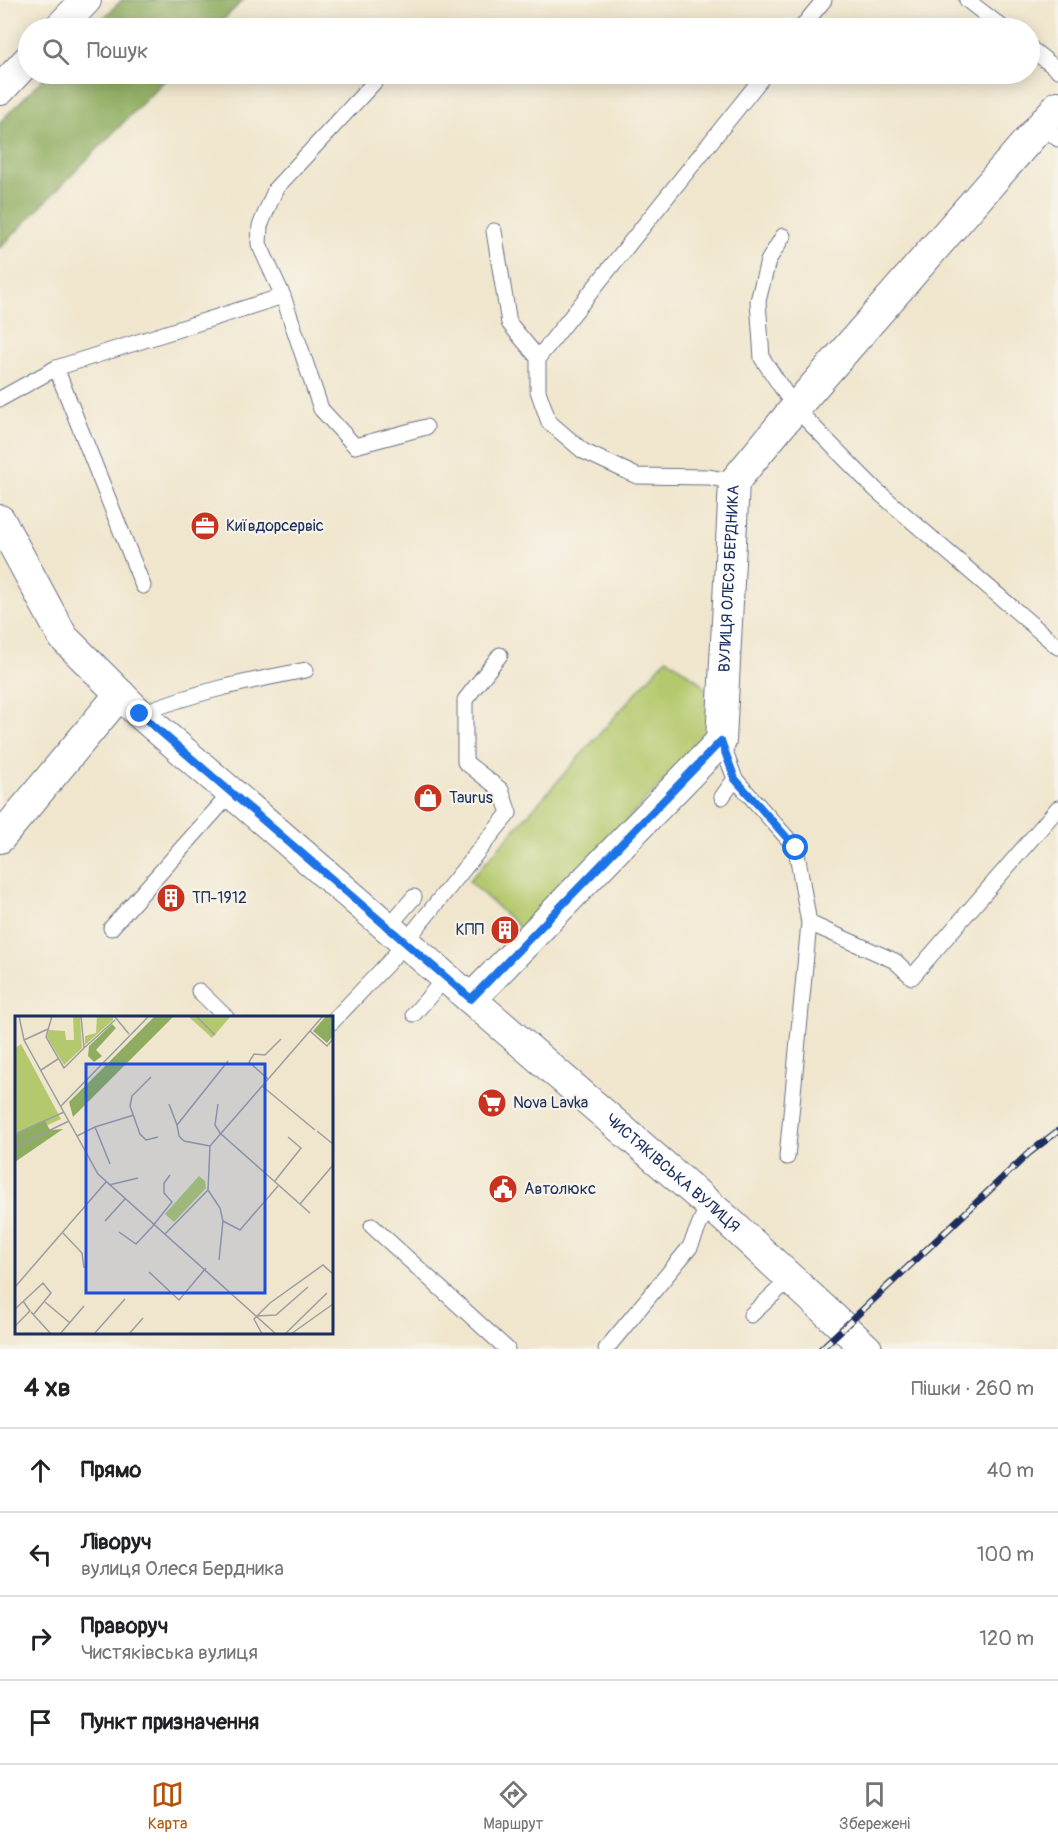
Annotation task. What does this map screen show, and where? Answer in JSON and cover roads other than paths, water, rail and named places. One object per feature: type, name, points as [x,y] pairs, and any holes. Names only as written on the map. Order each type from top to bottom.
[{"type":"street","points":[[69,18],[86,0]]},
{"type":"street","points":[[0,90],[18,71]]},
{"type":"street","name":"ВУЛИЦЯ ОЛЕСЯ БЕРДНИКА","points":[[721,741],[734,482],[795,408],[1052,124]]},
{"type":"street","name":"ЧИСТЯКІВСЬКА ВУЛИЦЯ","points":[[0,520],[63,637],[130,704],[708,1204],[867,1349]]},
{"type":"street","points":[[0,838],[130,704]]},
{"type":"street","points":[[471,999],[721,741]]},
{"type":"lane","points":[[809,18],[824,0]]},
{"type":"lane","points":[[967,0],[990,18]]},
{"type":"lane","points":[[1040,56],[1058,70]]},
{"type":"lane","points":[[373,84],[276,188],[260,226],[259,244],[283,296],[321,409],[355,446],[426,427]]},
{"type":"lane","points":[[734,482],[709,477],[637,476],[583,451],[549,422],[538,391],[538,358],[757,84]]},
{"type":"lane","points":[[494,231],[509,323],[538,358]]},
{"type":"lane","points":[[783,236],[768,261],[758,301],[762,358],[795,408],[876,490],[1058,647]]},
{"type":"lane","points":[[0,399],[56,368],[283,296]]},
{"type":"lane","points":[[56,368],[143,586]]},
{"type":"lane","points":[[396,934],[509,813],[501,790],[465,762],[465,700],[500,655]]},
{"type":"lane","points":[[130,704],[176,700],[232,684],[306,670]]},
{"type":"lane","points":[[721,741],[735,779],[796,848],[809,923],[787,1157]]},
{"type":"lane","points":[[722,797],[735,779]]},
{"type":"lane","points":[[111,928],[231,793]]},
{"type":"lane","points":[[809,923],[895,962],[912,977],[1058,808]]},
{"type":"lane","points":[[333,1021],[389,962],[396,934],[414,897]]},
{"type":"lane","points":[[414,1014],[446,977]]},
{"type":"lane","points":[[199,991],[225,1016]]},
{"type":"lane","points":[[606,1349],[690,1247],[708,1204]]},
{"type":"lane","points":[[372,1226],[507,1349]]},
{"type":"lane","points":[[751,1315],[791,1278]]},
{"type":"railway","points":[[821,1349],[1029,1153],[1058,1131]]},
{"type":"place","name":"Київдорсервіс","points":[[205,526]]},
{"type":"place","name":"Taurus","points":[[428,798]]},
{"type":"place","name":"ТП-1912","points":[[171,898]]},
{"type":"place","name":"КПП","points":[[505,930]]},
{"type":"place","name":"Nova Lavka","points":[[492,1103]]},
{"type":"place","name":"Автолюкс","points":[[503,1189]]}]
